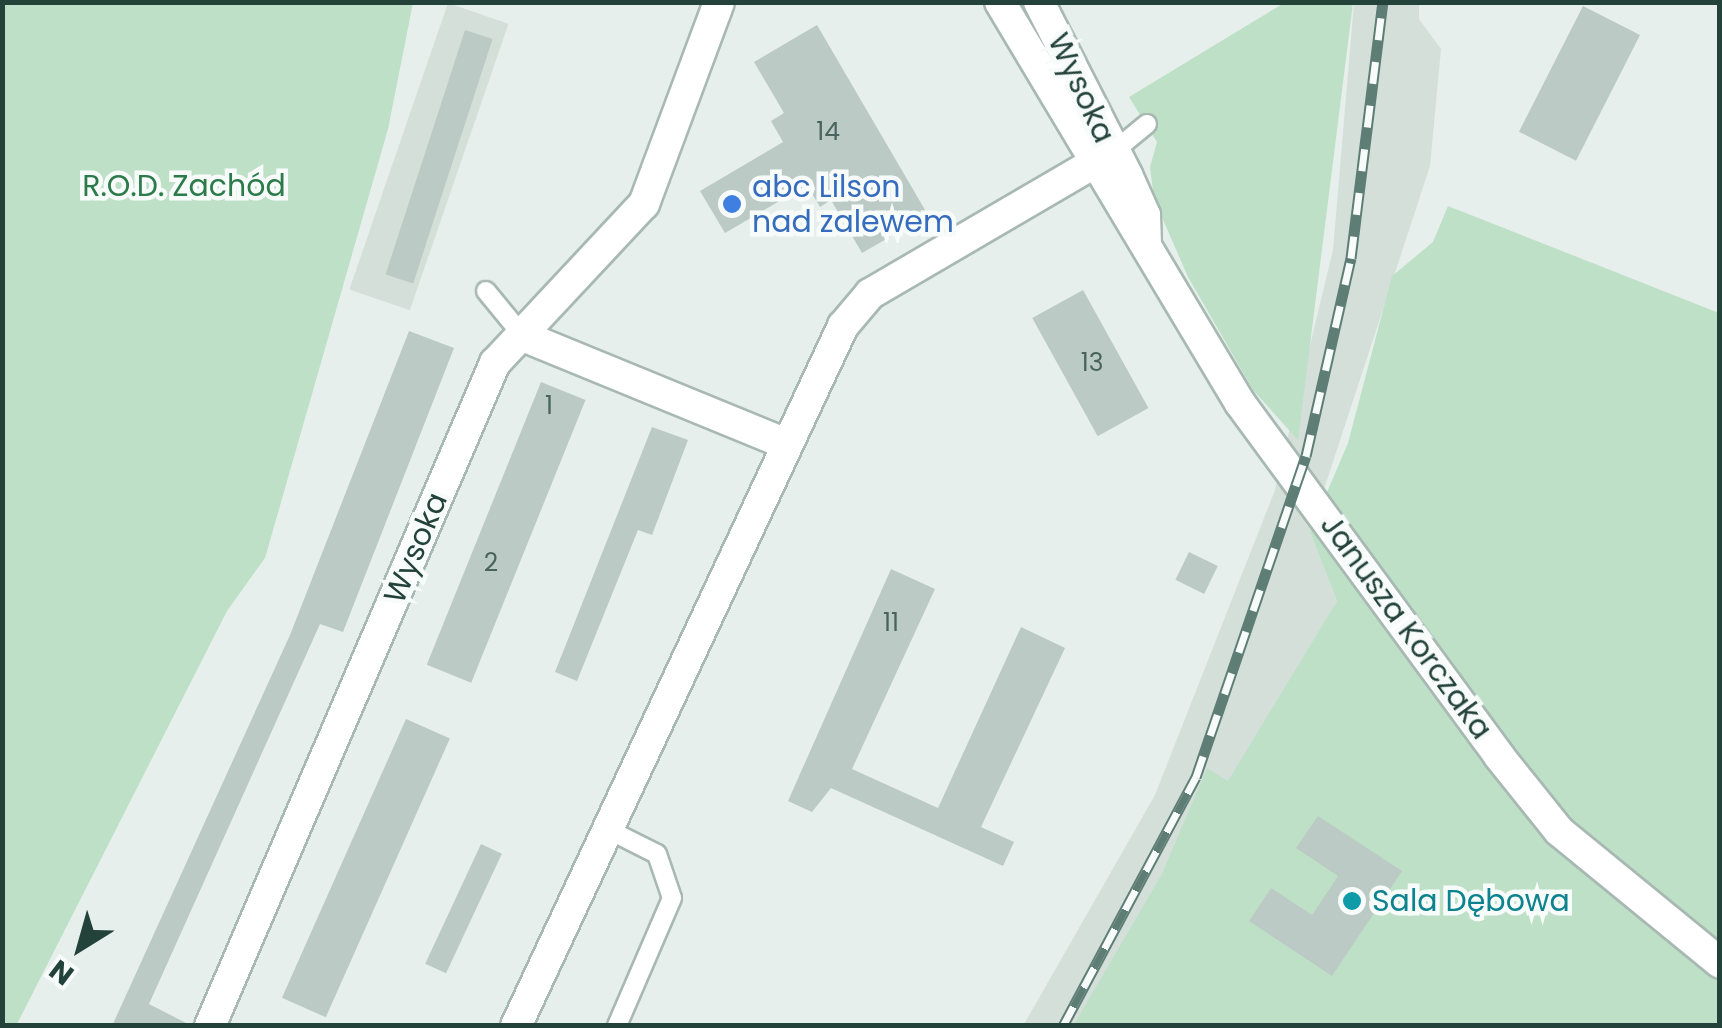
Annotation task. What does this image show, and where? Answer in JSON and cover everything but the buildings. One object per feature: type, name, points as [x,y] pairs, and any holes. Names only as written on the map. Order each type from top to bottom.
[{"type":"street","name":"Wysoka","points":[[210,1026],[496,363],[644,204],[719,2]]},
{"type":"street","name":"Wysoka","points":[[1000,2],[1102,158]]},
{"type":"street","name":"Wysoka","points":[[1039,2],[1087,86],[1102,158]]},
{"type":"street","name":"Wysoka","points":[[516,1026],[603,827],[782,442],[842,326],[870,294],[1102,158]]},
{"type":"street","name":"Janusza Korczaka","points":[[1102,158],[1145,215],[1146,244],[1240,404],[1499,756],[1559,831],[1720,963]]},
{"type":"street","points":[[523,336],[782,442]]},
{"type":"lane","points":[[1102,158],[1146,124]]},
{"type":"lane","points":[[486,292],[523,336]]},
{"type":"lane","points":[[603,827],[657,854],[672,898],[617,1026]]},
{"type":"shaded area","points":[[448,3],[509,24],[410,310],[349,289]]},
{"type":"shaded area","points":[[1354,3],[1419,3],[1419,19],[1441,49],[1430,166],[1310,532],[1337,601],[1088,1025],[1023,1026],[1155,795],[1275,490],[1333,250]]},
{"type":"green space","name":"R.O.D. Zachód","points":[[2,3],[413,3],[388,129],[265,558],[227,611],[16,1026],[2,1025]]},
{"type":"green space","points":[[1284,3],[1353,3],[1298,440],[1253,390],[1188,277],[1154,199],[1150,167],[1157,142],[1129,97]]},
{"type":"green space","points":[[1448,206],[1719,313],[1719,1025],[1073,1026],[1162,874],[1207,768],[1228,781],[1337,601],[1310,532],[1348,443],[1392,276],[1433,242]]},
{"type":"railway","points":[[1063,1026],[1196,777],[1306,456],[1351,258],[1383,2]]},
{"type":"place","name":"abc Lilson nad zalewem","points":[[732,204]]},
{"type":"place","name":"Sala Dębowa","points":[[1352,901]]}]
